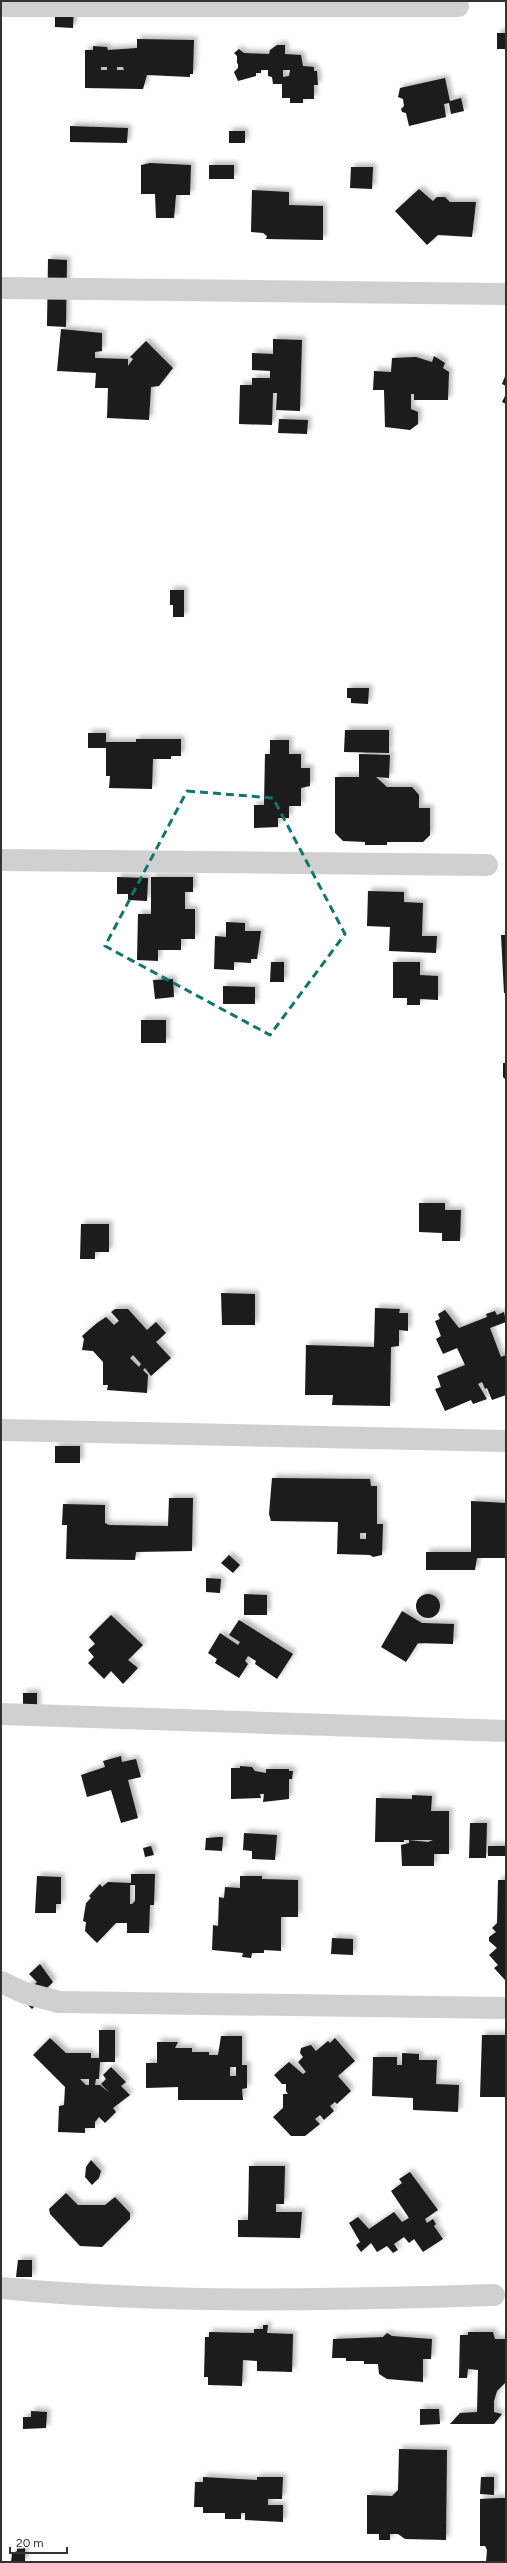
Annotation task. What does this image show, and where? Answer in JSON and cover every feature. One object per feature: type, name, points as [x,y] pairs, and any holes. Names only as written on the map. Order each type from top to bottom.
[{"type":"street","points":[[1,6],[458,6]]},
{"type":"street","points":[[1,288],[503,294]]},
{"type":"street","points":[[1,860],[487,865]]},
{"type":"street","points":[[1,1430],[506,1441]]},
{"type":"street","points":[[1,1714],[506,1731]]},
{"type":"street","points":[[1,1982],[31,1994],[59,2002],[506,2008]]},
{"type":"street","points":[[1,2288],[119,2297],[320,2301],[494,2295]]},
{"type":"highlighted area","points":[[187,791],[273,798],[345,934],[270,1035],[105,946]]},
{"type":"building","points":[[55,1],[74,1],[73,28],[55,27]]},
{"type":"building","points":[[497,33],[506,33],[506,49],[497,49]]},
{"type":"building","points":[[137,39],[194,40],[193,74],[190,74],[190,77],[147,75],[143,89],[85,88],[85,50],[93,50],[93,46],[107,47],[108,50],[137,48]],"holes":[[[101,67],[107,67],[107,70],[101,70]],[[117,67],[123,67],[124,70],[117,70]]]},
{"type":"building","points":[[277,45],[285,45],[285,54],[301,55],[303,66],[314,67],[314,71],[317,71],[318,85],[314,85],[314,99],[303,99],[303,103],[290,103],[290,98],[282,98],[282,84],[273,84],[272,77],[268,76],[268,70],[261,70],[261,73],[256,73],[256,76],[238,81],[234,72],[238,68],[238,63],[237,64],[237,56],[234,53],[239,49],[244,53],[269,54],[270,50]],"holes":[[[283,70],[290,70],[289,76],[283,77]]]},
{"type":"building","points":[[445,78],[450,101],[461,98],[464,111],[451,114],[449,103],[444,104],[446,117],[409,126],[406,113],[402,112],[401,109],[404,106],[403,99],[398,97],[400,88]]},
{"type":"building","points":[[70,126],[128,128],[127,143],[70,142]]},
{"type":"building","points":[[229,131],[245,131],[245,143],[229,143]]},
{"type":"building","points":[[150,163],[191,165],[190,195],[176,195],[174,218],[156,218],[155,194],[141,194],[141,165]]},
{"type":"building","points":[[209,165],[234,165],[234,179],[209,179]]},
{"type":"building","points":[[351,167],[373,167],[372,189],[350,188]]},
{"type":"building","points":[[419,189],[433,201],[437,197],[445,197],[450,202],[476,202],[472,237],[438,235],[427,245],[395,211]]},
{"type":"building","points":[[252,190],[289,192],[289,205],[323,206],[323,240],[266,239],[267,236],[263,233],[251,232]]},
{"type":"building","points":[[48,259],[67,260],[66,327],[47,326]]},
{"type":"building","points":[[61,329],[102,333],[102,351],[95,352],[95,358],[128,359],[128,366],[133,359],[130,357],[146,341],[173,368],[159,386],[151,387],[149,420],[107,418],[108,388],[95,388],[96,373],[57,371]]},
{"type":"building","points":[[273,339],[302,340],[300,411],[276,410],[277,393],[273,393],[272,425],[239,424],[240,385],[252,385],[252,378],[270,378],[270,371],[252,370],[252,353],[273,354]]},
{"type":"building","points":[[434,356],[445,363],[443,368],[449,372],[448,400],[414,400],[414,394],[411,394],[411,409],[418,412],[418,424],[410,430],[385,427],[384,390],[373,390],[374,371],[391,372],[392,358],[416,357],[432,362]]},
{"type":"building","points":[[506,374],[506,386],[502,384]]},
{"type":"building","points":[[506,394],[506,404],[502,402]]},
{"type":"building","points":[[279,419],[308,420],[307,434],[278,433]]},
{"type":"building","points":[[170,590],[184,590],[184,617],[173,617],[173,605],[170,605]]},
{"type":"building","points":[[347,688],[369,688],[368,704],[351,703],[351,698],[347,698]]},
{"type":"building","points":[[345,730],[389,730],[389,753],[344,752]]},
{"type":"building","points":[[88,733],[106,733],[106,742],[136,742],[136,739],[181,739],[181,756],[171,756],[171,759],[153,759],[152,789],[109,788],[110,776],[106,776],[106,748],[88,748]]},
{"type":"building","points":[[270,740],[289,740],[289,754],[301,754],[301,768],[310,768],[310,786],[301,788],[301,806],[289,806],[289,818],[278,818],[278,827],[254,828],[254,805],[264,805],[265,754],[270,754]]},
{"type":"building","points":[[359,754],[390,755],[389,778],[376,777],[387,787],[412,787],[419,795],[419,808],[430,808],[430,835],[423,842],[387,842],[387,845],[365,845],[365,842],[343,841],[335,833],[335,777],[359,777]]},
{"type":"building","points":[[117,877],[148,878],[147,901],[128,900],[128,894],[117,894]]},
{"type":"building","points":[[151,877],[193,877],[193,892],[185,892],[185,909],[195,909],[195,939],[181,939],[181,950],[158,950],[158,961],[137,960],[138,914],[151,914]]},
{"type":"building","points":[[368,891],[404,892],[404,902],[423,903],[422,936],[437,936],[436,953],[389,951],[390,927],[367,926]]},
{"type":"building","points":[[226,922],[245,923],[245,931],[261,931],[257,959],[251,959],[251,963],[234,962],[234,970],[214,969],[215,936],[226,937]]},
{"type":"building","points":[[501,935],[506,935],[506,993],[504,993]]},
{"type":"building","points":[[271,962],[284,962],[284,982],[270,982]]},
{"type":"building","points":[[393,962],[420,962],[420,975],[438,976],[438,1000],[420,999],[420,1005],[407,1005],[407,998],[393,998]]},
{"type":"building","points":[[173,979],[174,997],[155,999],[153,980]]},
{"type":"building","points":[[223,986],[255,987],[255,1004],[223,1004]]},
{"type":"building","points":[[141,1020],[166,1020],[166,1043],[141,1043]]},
{"type":"building","points":[[503,1063],[506,1063],[506,1080],[503,1077]]},
{"type":"building","points":[[419,1203],[445,1203],[445,1210],[461,1210],[460,1241],[442,1241],[442,1233],[419,1232]]},
{"type":"building","points":[[81,1224],[109,1224],[109,1252],[95,1252],[95,1259],[80,1259]]},
{"type":"building","points":[[221,1293],[255,1294],[255,1325],[222,1325]]},
{"type":"building","points":[[375,1308],[400,1309],[399,1313],[408,1313],[408,1331],[399,1330],[399,1346],[391,1347],[390,1406],[332,1405],[333,1395],[305,1395],[306,1345],[374,1347]]},
{"type":"building","points":[[115,1309],[128,1309],[147,1330],[156,1322],[166,1333],[156,1342],[171,1358],[151,1376],[145,1368],[143,1370],[148,1375],[147,1393],[107,1390],[108,1385],[103,1385],[103,1362],[93,1351],[82,1350],[84,1339],[82,1336],[97,1323],[106,1317],[114,1325],[119,1321],[111,1312]],"holes":[[[133,1355],[141,1364],[139,1367],[130,1358]]]},
{"type":"building","points":[[445,1310],[459,1328],[487,1317],[486,1314],[495,1311],[497,1315],[504,1312],[506,1322],[490,1328],[501,1357],[506,1355],[506,1395],[492,1400],[487,1388],[485,1389],[482,1382],[478,1384],[487,1399],[473,1404],[471,1400],[445,1411],[435,1389],[441,1387],[437,1376],[465,1365],[457,1348],[443,1354],[436,1339],[441,1336],[435,1321],[440,1319],[438,1314]]},
{"type":"building","points":[[55,1446],[80,1446],[80,1463],[55,1463]]},
{"type":"building","points":[[272,1478],[370,1479],[371,1486],[377,1486],[377,1524],[383,1524],[382,1555],[373,1557],[370,1555],[337,1554],[338,1522],[271,1521],[269,1514]],"holes":[[[360,1533],[366,1533],[366,1539],[360,1539]]]},
{"type":"building","points":[[169,1498],[193,1498],[192,1551],[136,1552],[135,1560],[66,1559],[67,1525],[62,1525],[63,1504],[105,1505],[105,1523],[109,1525],[168,1526]]},
{"type":"building","points":[[471,1501],[506,1503],[506,1558],[477,1558],[475,1570],[426,1570],[426,1552],[471,1552]]},
{"type":"building","points":[[229,1555],[240,1565],[233,1573],[221,1563]]},
{"type":"building","points":[[206,1578],[221,1579],[220,1593],[206,1592]]},
{"type":"building","points":[[244,1594],[267,1595],[267,1615],[244,1615]]},
{"type":"building","points":[[428,1594],[437,1597],[440,1606],[437,1615],[428,1618],[419,1615],[416,1606],[419,1597]]},
{"type":"building","points":[[402,1611],[422,1623],[454,1624],[453,1644],[418,1643],[406,1662],[381,1647]]},
{"type":"building","points":[[111,1615],[143,1645],[128,1660],[138,1668],[123,1684],[111,1671],[104,1679],[88,1663],[94,1657],[88,1650],[95,1644],[89,1637]]},
{"type":"building","points":[[239,1620],[293,1654],[277,1679],[255,1664],[256,1661],[248,1656],[245,1661],[248,1664],[239,1678],[215,1663],[217,1659],[208,1653],[220,1633],[238,1645],[240,1642],[229,1635]]},
{"type":"building","points":[[23,1693],[37,1693],[37,1711],[23,1711]]},
{"type":"building","points":[[121,1756],[122,1762],[136,1759],[141,1777],[128,1780],[138,1818],[121,1823],[111,1790],[87,1797],[81,1775],[105,1767],[103,1761]]},
{"type":"building","points":[[240,1766],[252,1767],[255,1771],[266,1773],[266,1769],[289,1769],[289,1771],[293,1771],[292,1779],[289,1779],[289,1799],[263,1802],[264,1794],[260,1794],[261,1798],[231,1799],[231,1768],[240,1768]]},
{"type":"building","points":[[412,1795],[432,1796],[431,1811],[449,1811],[449,1854],[434,1854],[434,1866],[402,1866],[401,1845],[409,1843],[409,1840],[404,1840],[404,1842],[375,1842],[376,1798],[412,1799]],"holes":[[[409,1840],[433,1840],[428,1842]]]},
{"type":"building","points":[[470,1823],[487,1823],[486,1858],[469,1858]]},
{"type":"building","points":[[244,1833],[277,1835],[275,1860],[252,1859],[252,1851],[243,1850]]},
{"type":"building","points":[[223,1837],[222,1851],[205,1850],[206,1838]]},
{"type":"building","points":[[151,1846],[154,1855],[145,1857],[143,1848]]},
{"type":"building","points":[[488,1846],[506,1846],[506,1856],[488,1856]]},
{"type":"building","points":[[131,1874],[155,1874],[154,1905],[150,1905],[149,1933],[127,1933],[127,1923],[116,1923],[97,1943],[85,1931],[86,1922],[83,1921],[86,1903],[91,1898],[89,1896],[100,1884],[102,1887],[108,1882],[131,1883]],"holes":[[[130,1885],[135,1885],[135,1901],[130,1904]]]},
{"type":"building","points":[[37,1876],[61,1877],[61,1904],[56,1904],[56,1913],[35,1913]]},
{"type":"building","points":[[240,1876],[262,1876],[262,1879],[298,1880],[298,1917],[281,1917],[281,1951],[264,1950],[264,1953],[252,1953],[251,1958],[242,1957],[243,1953],[212,1950],[213,1925],[218,1926],[219,1897],[224,1898],[225,1887],[240,1888]]},
{"type":"building","points":[[498,1880],[506,1880],[505,1980],[494,1968],[498,1965],[489,1955],[497,1948],[489,1941],[489,1937],[496,1932],[492,1928],[497,1923]]},
{"type":"building","points":[[332,1938],[353,1939],[353,1955],[331,1954]]},
{"type":"building","points":[[40,1964],[53,1982],[44,1991],[47,1994],[32,2009],[27,2004],[28,1984],[35,1984],[37,1982],[29,1974]]},
{"type":"building","points":[[99,2030],[115,2030],[115,2062],[100,2062],[99,2079],[96,2079],[95,2085],[100,2085],[110,2093],[101,2084],[106,2079],[103,2075],[111,2067],[126,2082],[121,2086],[130,2095],[113,2108],[116,2112],[105,2123],[99,2117],[95,2122],[95,2128],[85,2128],[85,2133],[58,2132],[59,2106],[64,2105],[65,2087],[33,2055],[50,2038],[66,2053],[91,2053],[91,2058],[99,2058]],"holes":[[[80,2079],[89,2079],[89,2085],[86,2085]]]},
{"type":"building","points":[[482,2035],[506,2035],[506,2097],[480,2097]]},
{"type":"building","points":[[221,2036],[242,2036],[242,2065],[247,2065],[247,2088],[242,2089],[243,2100],[178,2100],[178,2087],[146,2088],[146,2063],[157,2063],[157,2042],[178,2042],[175,2048],[192,2048],[192,2052],[209,2052],[209,2055],[218,2055]],"holes":[[[230,2067],[236,2067],[236,2076],[230,2076]]]},
{"type":"building","points":[[335,2038],[355,2061],[338,2076],[351,2091],[337,2104],[335,2102],[330,2106],[334,2111],[324,2120],[320,2115],[315,2119],[320,2124],[305,2136],[291,2136],[273,2117],[283,2108],[283,2094],[288,2094],[286,2091],[286,2084],[282,2084],[274,2075],[289,2062],[303,2074],[306,2072],[298,2062],[303,2057],[300,2053],[301,2048],[311,2045],[316,2051],[328,2041],[330,2043]]},
{"type":"building","points":[[402,2053],[419,2054],[419,2060],[437,2060],[436,2084],[459,2085],[458,2112],[413,2110],[413,2098],[372,2096],[373,2057],[397,2057],[397,2065],[402,2065]]},
{"type":"building","points":[[91,2160],[101,2171],[99,2178],[92,2185],[85,2177],[86,2167]]},
{"type":"building","points":[[249,2166],[285,2166],[284,2204],[276,2204],[276,2212],[302,2212],[300,2238],[238,2237],[238,2220],[248,2220]]},
{"type":"building","points":[[410,2172],[438,2210],[425,2219],[427,2223],[433,2219],[436,2224],[434,2226],[443,2239],[423,2252],[414,2239],[409,2243],[404,2237],[394,2244],[398,2250],[393,2253],[387,2246],[377,2252],[371,2243],[361,2252],[356,2245],[360,2242],[349,2223],[358,2217],[369,2229],[394,2212],[402,2222],[409,2218],[391,2191],[402,2183],[399,2179]]},
{"type":"building","points":[[66,2193],[78,2205],[105,2205],[115,2197],[130,2213],[130,2219],[102,2247],[80,2246],[50,2214],[49,2209]]},
{"type":"building","points":[[18,2260],[32,2260],[32,2277],[16,2277]]},
{"type":"building","points":[[263,2325],[268,2325],[267,2333],[293,2334],[292,2372],[257,2371],[257,2361],[243,2360],[242,2386],[208,2385],[208,2377],[204,2377],[205,2337],[209,2337],[209,2332],[254,2333],[254,2329],[263,2329]]},
{"type":"building","points":[[468,2332],[493,2332],[495,2339],[506,2339],[506,2382],[497,2391],[494,2401],[494,2412],[502,2414],[494,2424],[450,2424],[460,2413],[477,2412],[478,2370],[468,2369],[467,2378],[459,2378],[460,2335],[468,2335]]},
{"type":"building","points":[[387,2333],[392,2336],[432,2339],[431,2359],[423,2359],[423,2382],[387,2379],[379,2374],[378,2364],[364,2364],[364,2361],[346,2361],[346,2358],[332,2358],[333,2339],[383,2337]]},
{"type":"building","points":[[420,2409],[439,2409],[440,2424],[420,2425]]},
{"type":"building","points":[[31,2411],[47,2412],[46,2428],[23,2429],[23,2417],[31,2417]]},
{"type":"building","points":[[399,2449],[447,2450],[446,2540],[405,2539],[398,2534],[390,2534],[390,2540],[379,2540],[379,2534],[367,2534],[367,2495],[392,2496],[398,2490]]},
{"type":"building","points":[[203,2477],[257,2480],[257,2477],[283,2477],[282,2499],[268,2499],[268,2505],[283,2505],[283,2522],[245,2520],[245,2513],[241,2513],[241,2519],[225,2519],[225,2513],[203,2513],[203,2507],[194,2507],[195,2482],[203,2482]]},
{"type":"building","points":[[481,2477],[494,2477],[494,2495],[480,2494]]},
{"type":"building","points":[[506,2498],[506,2562],[486,2562],[487,2550],[485,2546],[480,2546],[480,2499]]},
{"type":"building","points":[[17,2545],[25,2545],[25,2562],[11,2562],[12,2554],[17,2551]]}]
